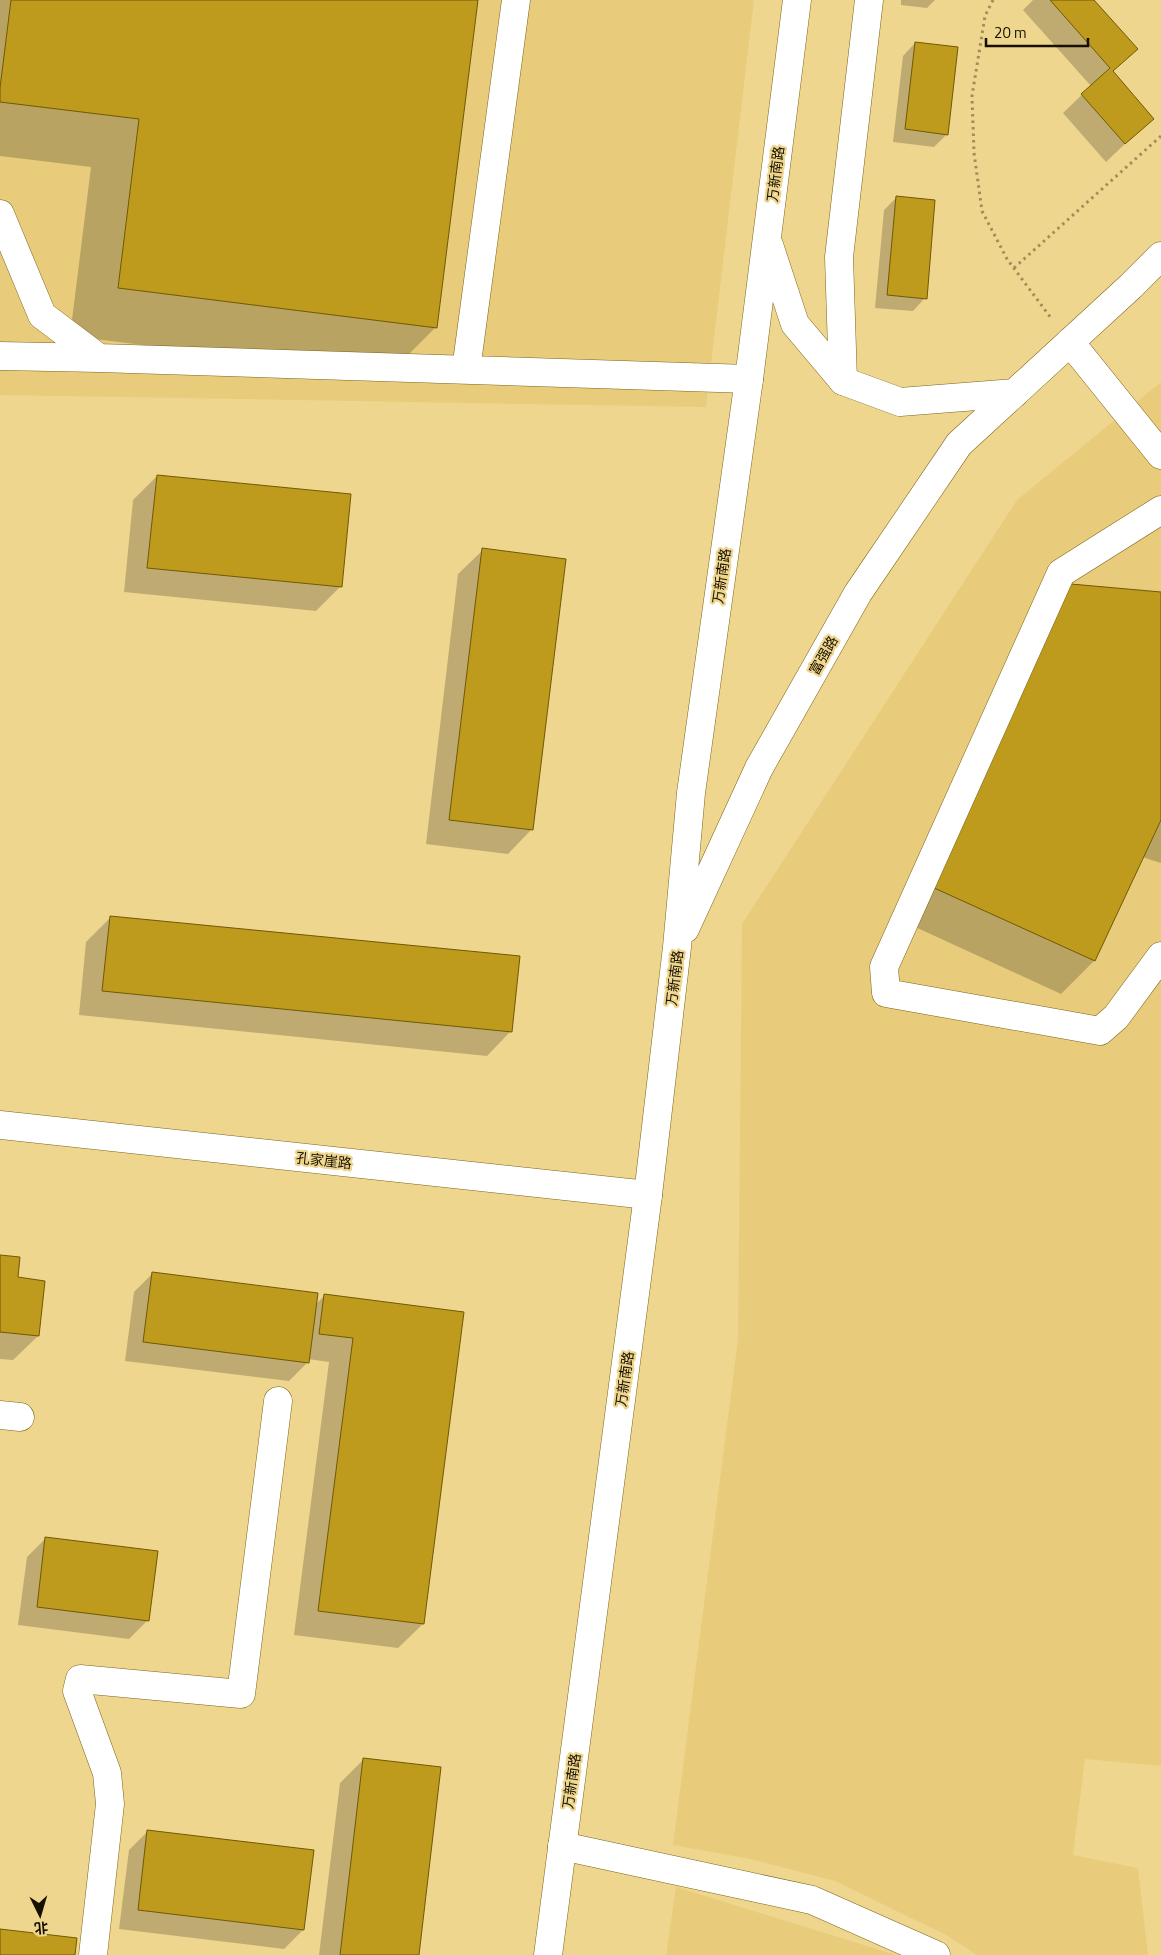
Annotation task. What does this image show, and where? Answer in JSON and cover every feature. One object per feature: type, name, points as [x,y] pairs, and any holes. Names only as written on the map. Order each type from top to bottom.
[{"type":"main road","points":[[466,370],[516,0]]},
{"type":"main road","name":"万新南路","points":[[548,1955],[648,1195],[677,947],[691,793],[749,379],[797,0]]},
{"type":"main road","points":[[843,380],[839,257],[869,0]]},
{"type":"main road","points":[[0,214],[42,315],[99,358]]},
{"type":"main road","points":[[766,239],[795,324],[843,380],[900,402],[1015,393]]},
{"type":"main road","name":"富强路","points":[[677,947],[759,768],[858,594],[959,444],[1161,256]]},
{"type":"main road","points":[[1070,342],[1161,455]]},
{"type":"main road","points":[[0,356],[749,379]]},
{"type":"main road","points":[[1161,510],[1061,574],[884,967],[886,993],[1100,1030],[1116,1016],[1161,956]]},
{"type":"main road","name":"孔家崖路","points":[[0,1125],[648,1195]]},
{"type":"main road","points":[[94,1955],[110,1804],[107,1773],[77,1691],[80,1679],[241,1694],[278,1401]]},
{"type":"main road","points":[[562,1846],[812,1900],[936,1955]]},
{"type":"path","points":[[993,0],[985,16],[972,96],[974,153],[982,211],[1007,259],[1070,342]]},
{"type":"path","points":[[1014,268],[1161,136]]},
{"type":"shaded area","points":[[0,0],[754,0],[706,407],[0,395]]},
{"type":"shaded area","points":[[1161,382],[1161,1766],[1085,1759],[1073,1855],[1138,1868],[1148,1955],[977,1955],[946,1935],[835,1881],[750,1859],[673,1845],[738,1339],[742,924],[1017,500]]},
{"type":"shaded area","points":[[676,1887],[896,1955],[666,1955]]},
{"type":"building","points":[[11,0],[478,0],[437,328],[118,288],[139,119],[0,102],[0,88]]},
{"type":"building","points":[[1050,0],[1094,0],[1138,49],[1113,71],[1154,119],[1125,144],[1081,94],[1110,68]]},
{"type":"building","points":[[915,42],[958,47],[948,135],[905,129]]},
{"type":"building","points":[[896,196],[935,200],[927,299],[887,295]]},
{"type":"building","points":[[157,475],[351,494],[342,587],[147,568]]},
{"type":"building","points":[[482,548],[566,559],[533,830],[449,820]]},
{"type":"building","points":[[1071,584],[1161,592],[1161,820],[1095,961],[932,887]]},
{"type":"building","points":[[110,916],[520,956],[512,1032],[102,991]]},
{"type":"building","points":[[0,1255],[20,1257],[18,1277],[45,1281],[39,1336],[0,1332]]},
{"type":"building","points":[[152,1272],[318,1293],[309,1363],[143,1342]]},
{"type":"building","points":[[324,1294],[464,1312],[424,1624],[318,1611],[353,1338],[319,1334]]},
{"type":"building","points":[[45,1537],[158,1551],[149,1621],[37,1607]]},
{"type":"building","points":[[363,1758],[441,1767],[419,1955],[340,1955]]},
{"type":"building","points":[[147,1830],[314,1850],[304,1930],[138,1910]]},
{"type":"building","points":[[0,1929],[77,1938],[75,1955],[0,1955]]}]
